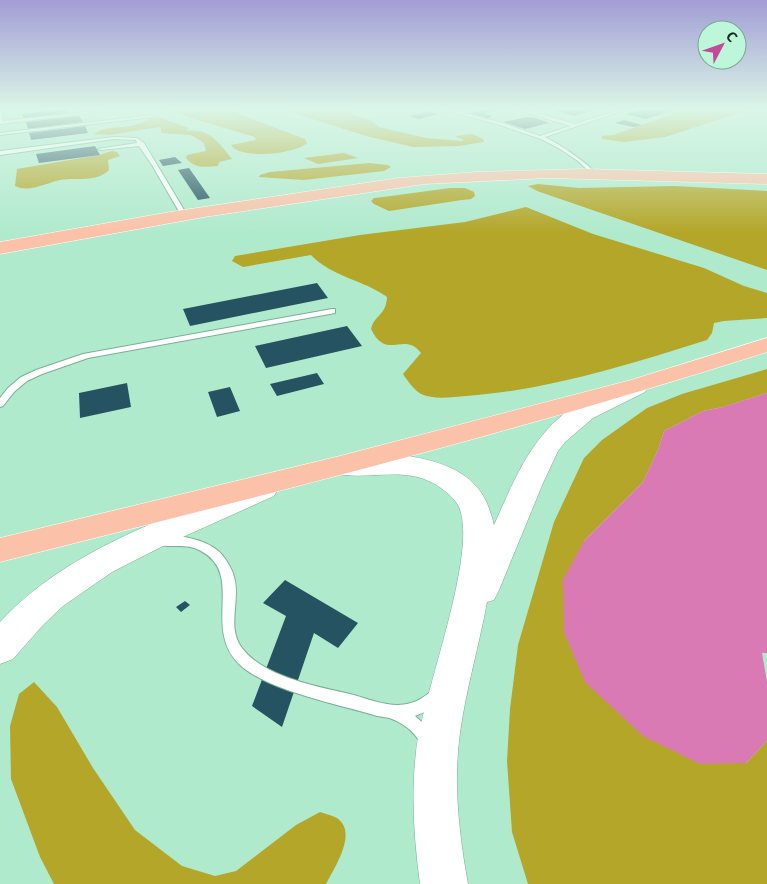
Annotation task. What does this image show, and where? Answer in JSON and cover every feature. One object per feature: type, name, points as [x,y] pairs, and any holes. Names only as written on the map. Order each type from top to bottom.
[{"type":"main road","points":[[0,247],[375,185],[420,180],[497,175],[594,174],[767,179]]},
{"type":"main road","points":[[8,547],[277,483],[640,385],[767,345]]},
{"type":"street","points":[[457,654],[528,484],[545,449],[555,436],[584,412],[640,385]]},
{"type":"street","points":[[340,466],[383,464],[419,468],[445,478],[458,486],[474,506],[478,518],[478,550],[439,732],[436,762],[435,805],[438,849],[444,884]]},
{"type":"street","points":[[0,648],[25,619],[50,596],[80,575],[117,554],[277,483]]},
{"type":"lane","points":[[0,152],[23,149]]},
{"type":"lane","points":[[100,150],[105,149]]},
{"type":"lane","points":[[145,149],[184,216]]},
{"type":"lane","points":[[563,149],[584,163],[594,174]]},
{"type":"lane","points":[[0,404],[11,390],[24,379],[86,356],[332,311]]},
{"type":"lane","points":[[117,554],[163,541],[196,543],[209,550],[221,562],[229,579],[228,633],[235,648],[244,660],[256,669],[307,690],[394,712],[410,720],[425,737],[436,762]]},
{"type":"lane","points":[[394,712],[413,710],[430,702],[440,693],[457,654]]},
{"type":"shaded area","points":[[206,149],[224,149],[232,159],[219,162],[218,166],[209,167],[193,164],[186,158],[187,155],[206,151]]},
{"type":"shaded area","points":[[294,149],[268,154],[245,153],[236,150]]},
{"type":"shaded area","points":[[112,151],[117,152],[120,156],[108,160],[109,170],[98,177],[60,180],[32,188],[15,186],[17,169],[99,155]]},
{"type":"shaded area","points":[[344,153],[358,158],[318,164],[304,158]]},
{"type":"shaded area","points":[[369,163],[391,167],[384,171],[304,180],[259,177],[270,172]]},
{"type":"shaded area","points":[[538,184],[579,188],[675,186],[767,191],[767,270],[537,191],[528,186]]},
{"type":"shaded area","points":[[450,188],[465,188],[474,192],[475,196],[471,199],[389,211],[371,201],[374,198]]},
{"type":"shaded area","points":[[526,207],[593,234],[704,268],[744,286],[767,293],[767,318],[714,323],[712,333],[707,340],[588,375],[497,393],[437,398],[418,392],[403,374],[421,353],[415,347],[408,344],[389,345],[383,343],[377,339],[371,329],[375,320],[385,308],[387,297],[328,268],[311,255],[243,267],[232,261],[235,256],[360,235],[465,222]]},
{"type":"shaded area","points":[[767,369],[767,393],[723,407],[703,411],[664,431],[658,450],[643,482],[584,541],[746,763],[767,741],[767,884],[528,884],[512,832],[507,761],[510,709],[518,645],[554,522],[584,458],[602,440],[647,408],[682,394]]},
{"type":"shaded area","points":[[767,393],[767,653],[762,653],[767,682],[767,741],[746,763],[700,764],[643,736],[585,682],[564,632],[563,580],[584,541],[643,482],[658,450],[664,431],[703,411],[723,407]]},
{"type":"shaded area","points":[[34,682],[57,707],[93,768],[135,830],[182,866],[215,876],[236,871],[296,825],[320,812],[335,817],[342,823],[345,831],[343,849],[326,884],[54,884],[40,857],[11,779],[10,726],[19,694]]},
{"type":"building","points":[[71,149],[97,149],[100,155],[39,163],[36,154]]},
{"type":"building","points":[[175,157],[182,163],[163,166],[159,160]]},
{"type":"building","points":[[189,168],[210,198],[198,200],[178,170]]},
{"type":"building","points":[[317,283],[328,298],[190,326],[183,309]]},
{"type":"building","points":[[347,326],[362,346],[266,368],[255,346]]},
{"type":"building","points":[[317,373],[324,384],[277,396],[270,384]]},
{"type":"building","points":[[127,383],[131,407],[80,418],[79,393]]},
{"type":"building","points":[[230,387],[240,411],[217,417],[208,392]]},
{"type":"building","points":[[285,580],[358,623],[338,648],[314,633],[282,727],[252,706],[286,616],[263,603]]},
{"type":"building","points":[[185,601],[190,605],[181,612],[176,607]]}]
